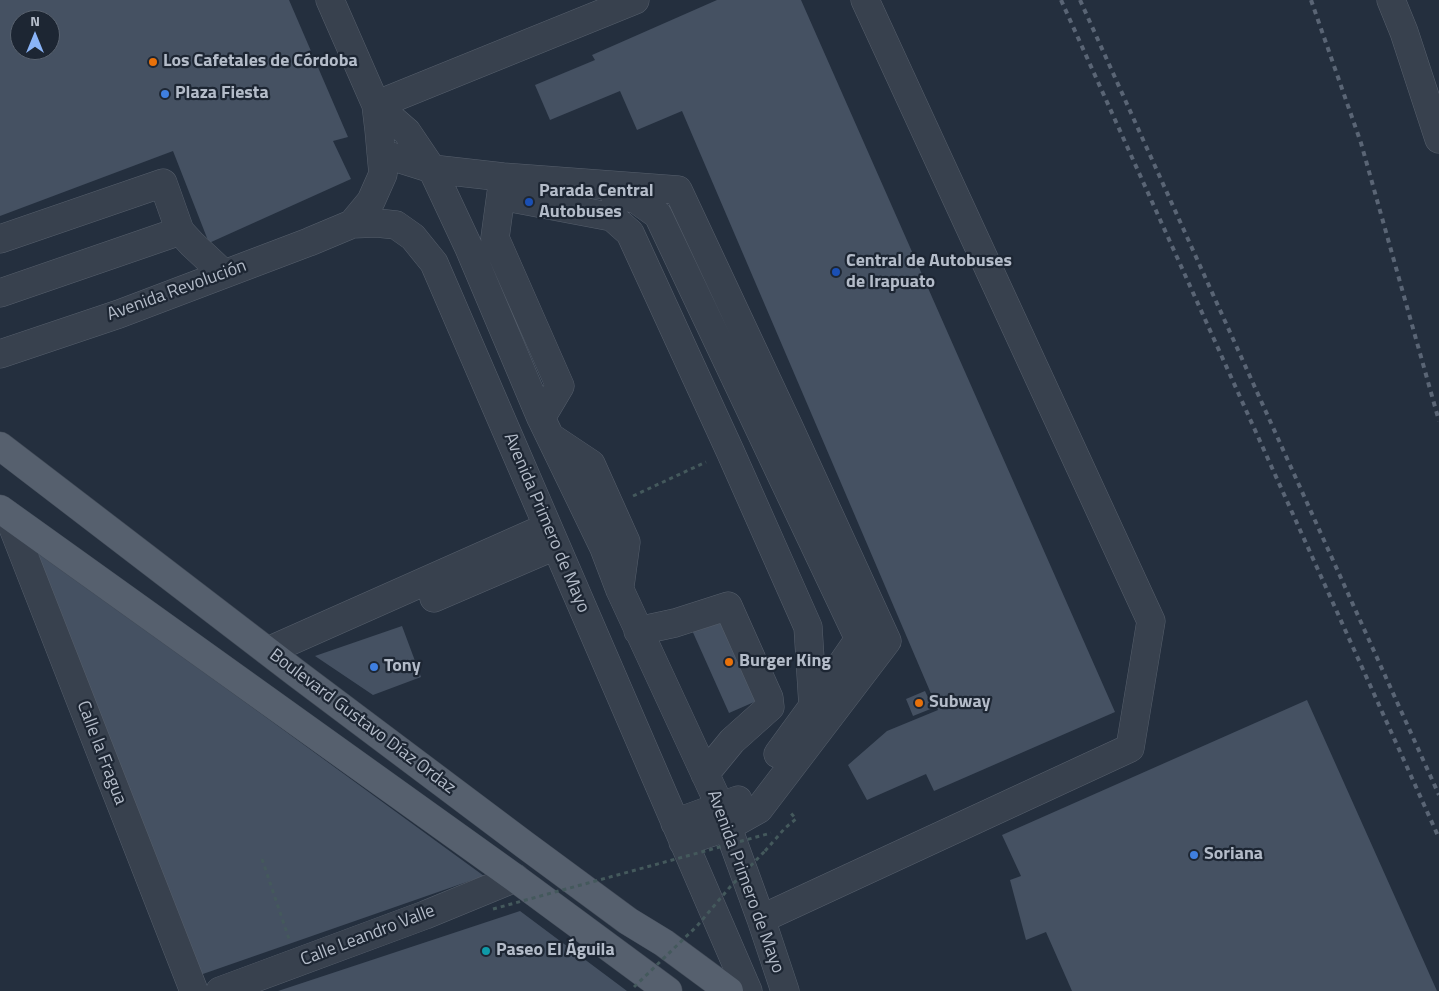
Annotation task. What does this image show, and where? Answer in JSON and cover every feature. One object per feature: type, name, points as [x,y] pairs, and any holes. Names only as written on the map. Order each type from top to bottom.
[{"type":"main road","name":"Boulevard Gustavo Díaz Ordaz","points":[[0,446],[275,657],[525,845],[628,921],[664,943],[728,991]]},
{"type":"main road","name":"Boulevard Gustavo Díaz Ordaz","points":[[4,512],[515,878],[668,991]]},
{"type":"street","name":"Avenida Primero de Mayo","points":[[330,0],[376,104],[381,153],[383,174],[371,201],[352,224]]},
{"type":"street","points":[[376,104],[635,0]]},
{"type":"street","points":[[761,919],[1130,748],[1151,620],[865,0]]},
{"type":"street","points":[[1392,0],[1439,140]]},
{"type":"street","name":"Avenida Primero de Mayo","points":[[376,104],[407,132],[432,169],[469,248],[546,428],[604,548],[638,631],[723,816],[785,991]]},
{"type":"street","points":[[381,153],[432,169],[502,186],[612,217],[630,233],[808,627],[813,706]]},
{"type":"street","points":[[0,239],[163,183],[180,231],[224,274]]},
{"type":"street","points":[[502,186],[591,183],[678,190],[780,406],[887,641],[759,810],[723,816],[679,832]]},
{"type":"street","points":[[591,183],[637,200],[658,215],[859,639],[749,796],[723,816]]},
{"type":"street","points":[[502,186],[495,238],[560,386],[546,428]]},
{"type":"street","name":"Avenida Primero de Mayo","points":[[352,224],[377,222],[396,225],[413,236],[434,263],[748,991]]},
{"type":"street","name":"Avenida Revolución","points":[[0,354],[119,314],[352,224]]},
{"type":"street","points":[[0,293],[180,231]]},
{"type":"street","points":[[413,236],[469,248]]},
{"type":"street","name":"Calle la Fragua","points":[[4,512],[194,991]]},
{"type":"street","points":[[275,657],[551,537]]},
{"type":"street","points":[[638,631],[675,623],[728,606],[769,698],[770,707],[732,741],[705,774]]},
{"type":"street","name":"Calle Leandro Valle","points":[[220,991],[425,916],[515,878]]},
{"type":"path","points":[[634,987],[697,926],[730,887],[796,818]]},
{"type":"path","points":[[492,909],[771,833]]},
{"type":"path","points":[[262,859],[297,962]]},
{"type":"building","name":"Plaza Fiesta","points":[[0,0],[289,0],[348,137],[333,141],[351,179],[209,243],[173,151],[0,216]]},
{"type":"building","name":"Central de Autobuses de Irapuato","points":[[717,0],[801,0],[1115,712],[934,791],[926,774],[867,800],[848,765],[887,731],[938,710],[682,111],[637,130],[620,91],[550,120],[535,85],[595,60],[592,55]]},
{"type":"building","points":[[27,543],[484,876],[200,975]]},
{"type":"building","name":"Burger King","points":[[730,611],[768,696],[729,713],[691,628]]},
{"type":"building","name":"Tony","points":[[402,626],[421,677],[373,695],[315,656]]},
{"type":"building","name":"Subway","points":[[925,691],[933,708],[913,716],[906,699]]},
{"type":"building","name":"Soriana","points":[[1307,700],[1437,991],[1072,991],[1046,932],[1026,940],[1010,880],[1021,876],[1002,835]]},
{"type":"building","name":"Paseo El Águila","points":[[520,911],[627,991],[278,991]]},
{"type":"railway","points":[[1061,0],[1439,838]]},
{"type":"railway","points":[[1080,0],[1439,795]]},
{"type":"railway","points":[[1311,0],[1361,143],[1439,421]]},
{"type":"place","name":"Los Cafetales de Córdoba","points":[[153,62]]},
{"type":"place","name":"Plaza Fiesta","points":[[165,94]]},
{"type":"place","name":"Parada Central Autobuses","points":[[529,202]]},
{"type":"place","name":"Central de Autobuses de Irapuato","points":[[836,272]]},
{"type":"place","name":"Burger King","points":[[729,662]]},
{"type":"place","name":"Tony","points":[[374,667]]},
{"type":"place","name":"Subway","points":[[919,703]]},
{"type":"place","name":"Soriana","points":[[1194,855]]},
{"type":"place","name":"Paseo El Águila","points":[[486,951]]}]
